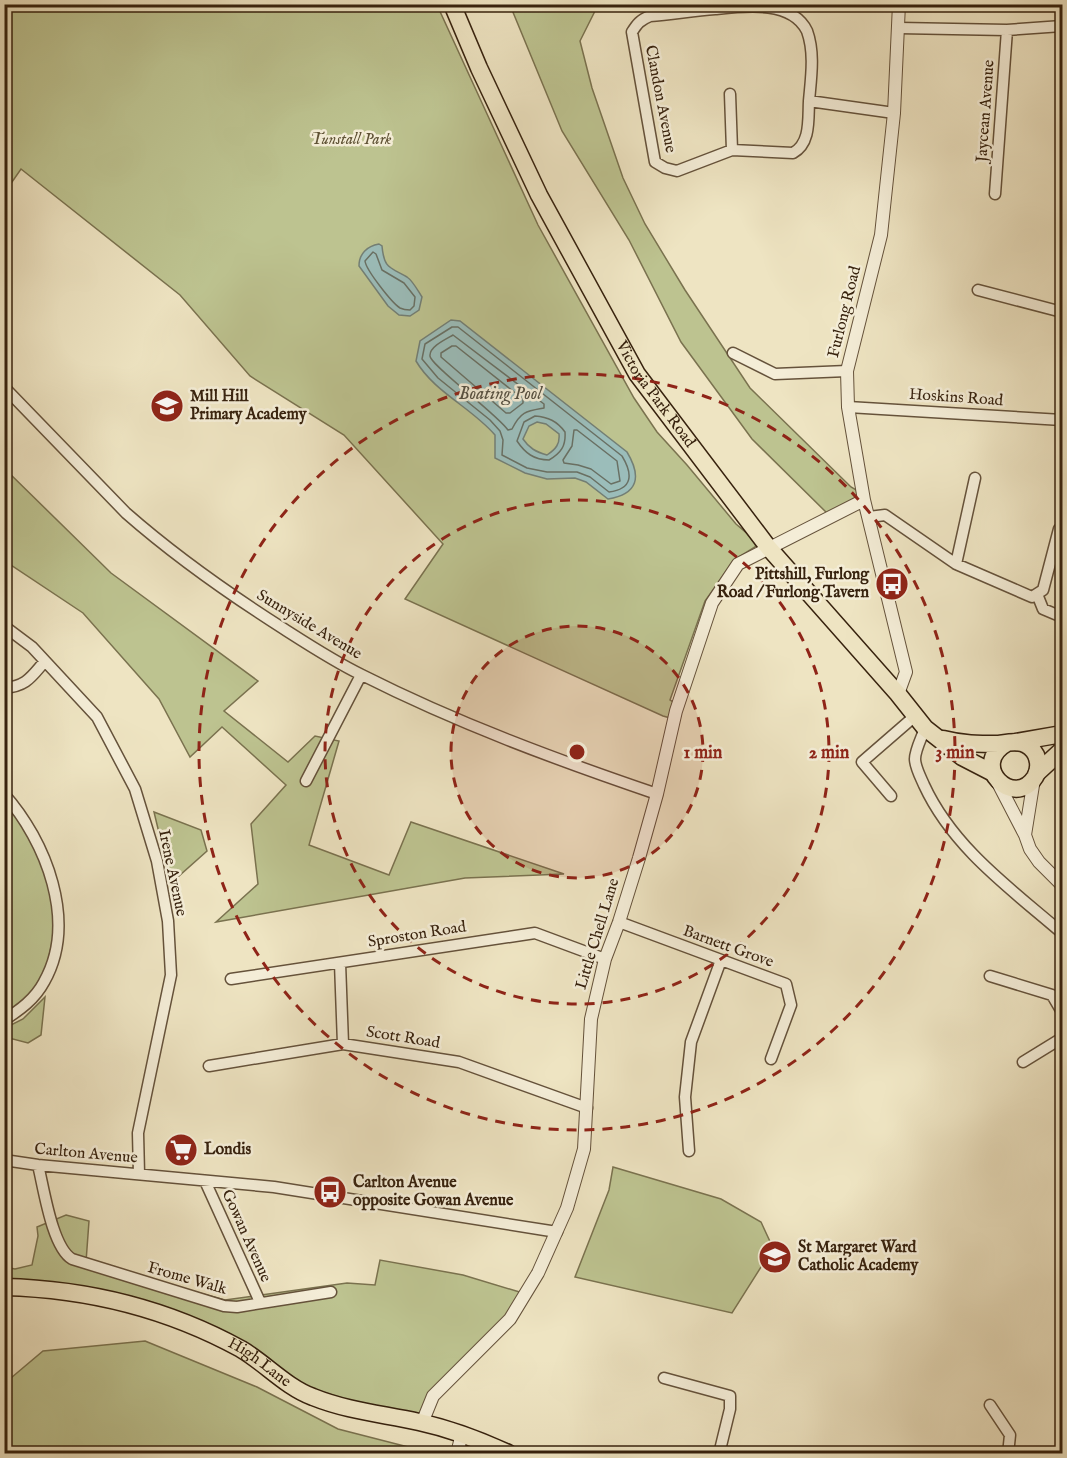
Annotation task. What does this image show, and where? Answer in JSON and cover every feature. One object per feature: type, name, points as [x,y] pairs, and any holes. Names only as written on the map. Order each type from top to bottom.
[{"type":"main road","name":"Victoria Park Road","points":[[452,4],[479,68],[539,195],[637,374],[768,547],[925,727],[962,757],[995,777]]},
{"type":"main road","points":[[925,727],[959,744],[1011,743],[1062,734]]},
{"type":"main road","points":[[1035,776],[1038,759],[1028,746],[1011,743],[997,751],[993,757],[995,777],[1008,788],[1015,789],[1028,785],[1062,750]]},
{"type":"main road","name":"High Lane","points":[[4,1287],[98,1296],[170,1317],[248,1353],[309,1396],[343,1408],[462,1433],[510,1454]]},
{"type":"street","name":"Furlong Road","points":[[898,694],[906,672],[864,500],[848,407],[847,371],[881,235],[894,113],[899,4]]},
{"type":"street","name":"Clandon Avenue","points":[[746,5],[771,6],[792,13],[801,21],[807,33],[812,57],[809,101],[806,141],[800,149],[793,153],[732,150],[676,171],[664,168],[655,162],[632,32],[642,19],[685,11],[746,5]]},
{"type":"street","points":[[899,28],[1007,30],[1062,26]]},
{"type":"street","name":"Jaycean Avenue","points":[[995,194],[1007,30]]},
{"type":"street","points":[[730,94],[732,150]]},
{"type":"street","points":[[809,101],[894,113]]},
{"type":"street","points":[[978,290],[1062,312]]},
{"type":"street","points":[[733,353],[775,374],[847,371]]},
{"type":"street","name":"Sunnyside Avenue","points":[[4,387],[144,529],[231,595],[311,646],[361,675],[507,741],[657,794]]},
{"type":"street","name":"Hoskins Road","points":[[848,407],[1062,420]]},
{"type":"street","points":[[956,564],[975,478]]},
{"type":"street","name":"Little Chell Lane","points":[[422,1423],[433,1396],[510,1319],[538,1273],[567,1208],[584,1149],[591,1019],[605,959],[657,794],[676,711],[712,603],[738,564],[864,500]]},
{"type":"street","points":[[869,517],[885,515],[956,564],[1032,597],[1043,590],[1059,529],[1062,526]]},
{"type":"street","points":[[1037,594],[1043,609],[1062,617]]},
{"type":"street","name":"Irene Avenue","points":[[4,626],[32,647],[97,717],[135,789],[157,861],[168,921],[171,975],[138,1133],[139,1174]]},
{"type":"street","points":[[4,688],[18,687],[25,683],[45,661]]},
{"type":"street","points":[[306,781],[361,675]]},
{"type":"street","points":[[891,796],[862,762],[925,727]]},
{"type":"street","points":[[925,727],[915,759],[932,801],[959,840],[987,869],[1062,933]]},
{"type":"street","points":[[1025,835],[1035,776]]},
{"type":"street","points":[[995,777],[1030,849],[1039,862],[1062,885]]},
{"type":"street","points":[[4,794],[33,832],[42,850],[54,887],[57,928],[51,969],[43,984],[30,1000],[4,1020]]},
{"type":"street","name":"Barnett Grove","points":[[618,922],[786,984],[791,1005],[771,1059]]},
{"type":"street","name":"Sproston Road","points":[[231,979],[535,933],[605,959]]},
{"type":"street","points":[[689,1151],[685,1097],[691,1042],[721,960]]},
{"type":"street","points":[[340,963],[343,1044]]},
{"type":"street","points":[[990,976],[1052,995],[1062,1012]]},
{"type":"street","points":[[1023,1062],[1062,1038]]},
{"type":"street","name":"Scott Road","points":[[209,1066],[343,1044],[459,1062],[587,1108]]},
{"type":"street","name":"Carlton Avenue","points":[[4,1160],[274,1187],[557,1232]]},
{"type":"street","name":"Frome Walk","points":[[38,1165],[57,1238],[66,1255],[72,1259],[224,1306],[237,1307],[331,1293]]},
{"type":"street","name":"Gowan Avenue","points":[[205,1181],[260,1302]]},
{"type":"street","points":[[664,1378],[730,1396],[730,1409],[718,1454]]},
{"type":"street","points":[[990,1405],[1010,1435],[1008,1454]]},
{"type":"street","points":[[457,1454],[462,1433]]},
{"type":"green space","name":"Tunstall Park","points":[[15,5],[437,5],[538,225],[634,398],[657,432],[736,524],[757,542],[755,547],[734,560],[705,601],[670,700],[678,705],[674,719],[405,599],[443,544],[344,435],[250,376],[180,295],[21,169],[5,192],[5,23]]},
{"type":"green space","points":[[510,5],[598,5],[580,41],[592,88],[623,178],[645,224],[685,290],[750,388],[851,487],[863,494],[831,517],[752,439],[681,342],[629,240],[562,131]]},
{"type":"green space","points":[[4,468],[111,573],[258,681],[224,711],[288,762],[315,736],[339,741],[309,845],[389,875],[411,822],[564,874],[465,878],[216,922],[258,884],[251,824],[286,785],[222,727],[190,757],[159,699],[83,613],[5,561]]},
{"type":"green space","points":[[4,794],[42,850],[57,920],[43,984],[4,1020]]},
{"type":"green space","points":[[154,812],[201,830],[207,851],[171,883]]},
{"type":"green space","points":[[45,997],[41,1035],[28,1043],[5,1037],[5,1028],[23,1019]]},
{"type":"green space","points":[[613,1167],[721,1199],[761,1222],[773,1248],[732,1313],[575,1277],[609,1190]]},
{"type":"green space","points":[[66,1215],[89,1221],[86,1262],[225,1300],[347,1283],[375,1285],[380,1260],[463,1275],[526,1294],[445,1384],[422,1423],[284,1380],[151,1311],[5,1287],[5,1267],[15,1269],[32,1265],[38,1236],[37,1227]]},
{"type":"green space","points":[[145,1341],[257,1387],[338,1429],[420,1450],[419,1453],[5,1453],[5,1383],[43,1351]]},
{"type":"water","points":[[379,244],[382,246],[386,263],[409,279],[422,297],[419,310],[410,316],[399,315],[388,306],[359,266],[360,258],[365,251]]},
{"type":"water","name":"Boating Pool","points":[[451,320],[460,321],[627,452],[635,469],[631,489],[618,497],[608,499],[586,482],[575,478],[547,479],[525,473],[495,458],[495,435],[433,382],[416,361],[420,341]],"holes":[[[537,422],[546,424],[559,434],[557,446],[547,455],[533,449],[523,439],[529,426]]]},
{"type":"place","name":"Mill Hill Primary Academy","points":[[167,406]]},
{"type":"place","name":"Pittshill, Furlong Road / Furlong Tavern","points":[[892,584]]},
{"type":"place","name":"Londis","points":[[181,1150]]},
{"type":"place","name":"Carlton Avenue opposite Gowan Avenue","points":[[330,1192]]},
{"type":"place","name":"St Margaret Ward Catholic Academy","points":[[775,1257]]}]
